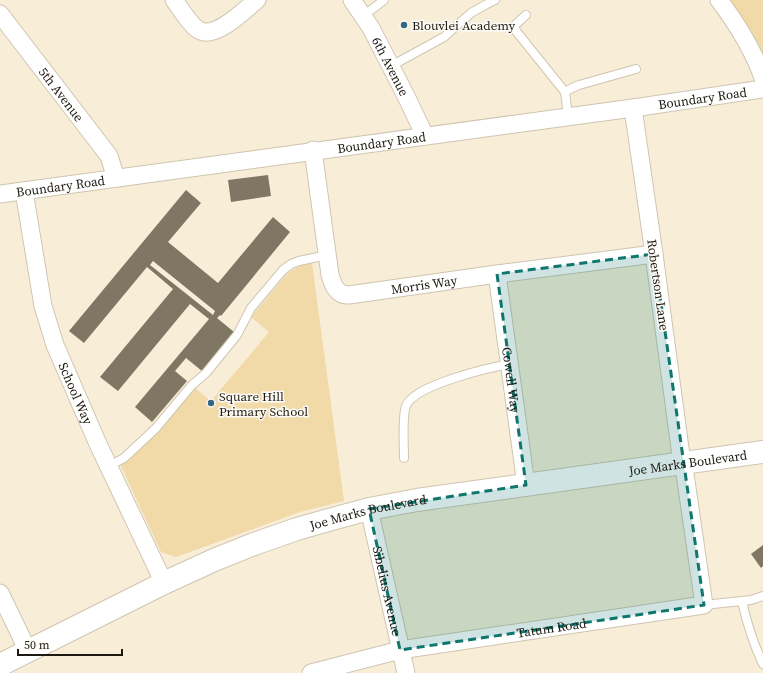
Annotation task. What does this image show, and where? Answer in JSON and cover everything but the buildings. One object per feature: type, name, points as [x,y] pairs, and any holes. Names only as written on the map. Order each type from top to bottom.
[{"type":"main road","name":"Joe Marks Boulevard","points":[[0,665],[164,583],[214,560],[297,529],[332,519],[369,509],[417,500],[763,452]]},
{"type":"street","points":[[174,0],[194,26],[201,31],[206,32],[225,26],[257,0]]},
{"type":"street","name":"6th Avenue","points":[[352,0],[371,28],[425,136]]},
{"type":"street","points":[[719,0],[748,42],[763,78]]},
{"type":"street","name":"5th Avenue","points":[[0,14],[109,156],[116,178]]},
{"type":"street","name":"Boundary Road","points":[[0,194],[763,89]]},
{"type":"street","name":"Robertson Lane","points":[[633,108],[682,463]]},
{"type":"street","name":"Morris Way","points":[[313,150],[331,280],[339,293],[346,295],[654,254]]},
{"type":"street","name":"School Way","points":[[24,191],[43,306],[55,345],[109,466],[164,583]]},
{"type":"street","name":"Cowell Way","points":[[497,274],[526,485]]},
{"type":"street","points":[[682,463],[685,474],[704,605]]},
{"type":"street","name":"Sibelius Avenue","points":[[369,509],[406,673]]},
{"type":"street","points":[[0,593],[28,651]]},
{"type":"street","name":"Tatum Road","points":[[311,673],[400,650],[704,605]]},
{"type":"lane","points":[[363,16],[384,0]]},
{"type":"lane","points":[[390,66],[444,38],[471,13],[495,0]]},
{"type":"lane","points":[[526,15],[515,25],[516,31],[565,92],[568,116]]},
{"type":"lane","points":[[565,92],[579,85],[636,69]]},
{"type":"lane","points":[[109,466],[124,458],[156,428],[192,385],[206,372],[237,334],[251,308],[283,270],[291,264],[299,261],[328,255]]},
{"type":"lane","points":[[404,458],[404,413],[406,405],[410,399],[419,393],[441,383],[486,369],[510,364]]},
{"type":"lane","name":"Tatum Road","points":[[704,605],[751,600],[763,596]]},
{"type":"lane","points":[[742,601],[747,624],[760,650],[763,664]]},
{"type":"highlighted area","points":[[654,254],[704,605],[400,650],[369,509],[526,485],[497,274]]},
{"type":"shaded area","points":[[723,0],[763,0],[763,88]]},
{"type":"shaded area","points":[[312,263],[344,501],[300,512],[176,557],[161,552],[120,464],[127,461],[159,432],[195,388],[211,401],[269,332],[251,317],[286,275],[298,267]]},
{"type":"place","name":"Blouvlei Academy","points":[[404,25]]},
{"type":"place","name":"Square Hill Primary School","points":[[211,403]]}]
